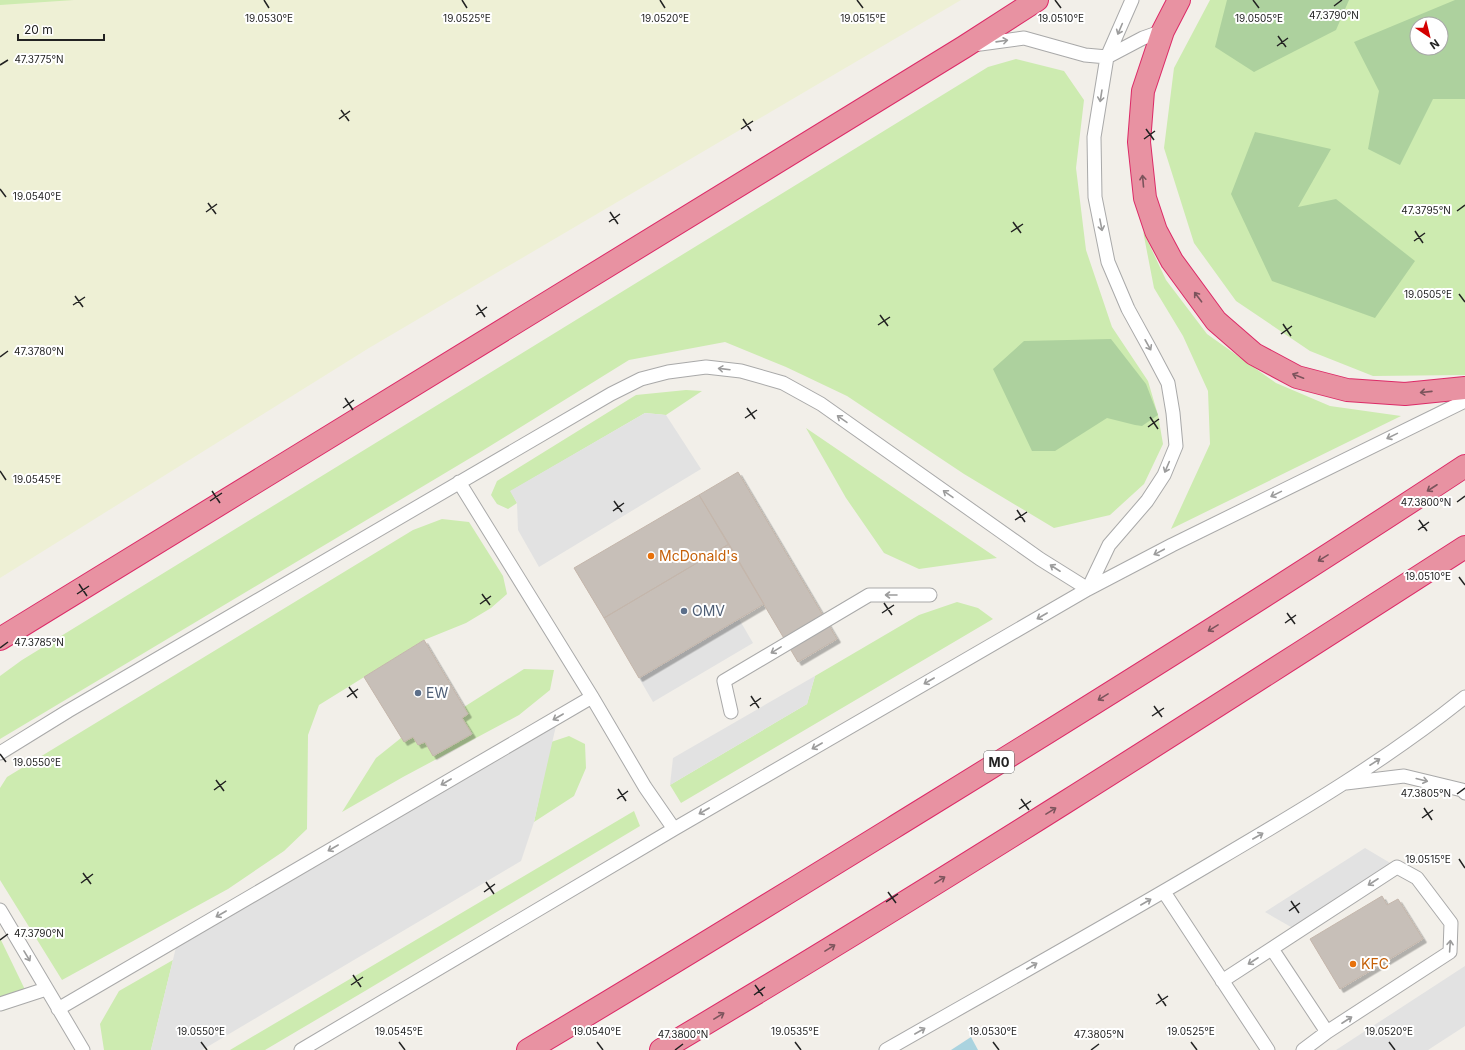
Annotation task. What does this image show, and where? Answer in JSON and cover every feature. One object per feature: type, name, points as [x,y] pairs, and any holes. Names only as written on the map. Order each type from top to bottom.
[{"type":"highway","points":[[0,639],[964,47],[1037,0]]},
{"type":"highway","points":[[1179,0],[1163,31],[1142,91],[1139,142],[1145,198],[1156,231],[1172,261],[1216,320],[1254,354],[1297,377],[1348,390],[1405,394],[1465,388]]},
{"type":"highway","name":"M0","points":[[528,1050],[669,966],[1061,724],[1368,530],[1465,466]]},
{"type":"highway","points":[[661,1050],[744,1001],[1129,763],[1465,547]]},
{"type":"lane","points":[[1088,589],[1109,544],[1147,501],[1164,475],[1176,446],[1168,383],[1128,309],[1108,262],[1095,197],[1094,137],[1108,57],[1132,0]]},
{"type":"lane","points":[[964,47],[1024,38],[1085,55],[1108,57],[1143,38],[1163,31]]},
{"type":"lane","points":[[0,753],[68,711],[611,394],[641,379],[668,372],[706,366],[741,371],[783,383],[821,404],[1040,559],[1088,589]]},
{"type":"lane","points":[[301,1050],[674,829],[1088,589],[1172,545],[1465,401]]},
{"type":"lane","points":[[460,482],[592,697],[645,787],[674,829]]},
{"type":"lane","points":[[731,712],[724,681],[869,595],[930,595]]},
{"type":"lane","points":[[58,1009],[592,697]]},
{"type":"lane","points":[[886,1050],[1164,892],[1283,822],[1430,726],[1465,697]]},
{"type":"lane","points":[[1342,784],[1404,776],[1462,790],[1465,793]]},
{"type":"lane","points":[[1222,981],[1397,867],[1417,878],[1450,923],[1450,952],[1327,1032],[1303,1050]]},
{"type":"lane","points":[[1164,892],[1268,1050]]},
{"type":"lane","points":[[0,910],[83,1050]]},
{"type":"lane","points":[[1272,949],[1327,1032]]},
{"type":"lane","points":[[0,1004],[46,989]]},
{"type":"green space","points":[[0,0],[961,0],[369,348],[0,578]]},
{"type":"green space","points":[[0,0],[74,0],[0,5]]},
{"type":"green space","points":[[1210,0],[1465,0],[1465,375],[1373,376],[1310,351],[1236,301],[1194,243],[1164,148],[1174,68]]},
{"type":"green space","points":[[1227,0],[1349,0],[1336,30],[1254,72],[1215,47]]},
{"type":"green space","points":[[1455,0],[1465,0],[1465,99],[1433,99],[1400,165],[1368,149],[1379,91],[1354,42],[1409,19],[1409,56],[1449,56],[1449,16],[1417,16]]},
{"type":"green space","points":[[1016,59],[1064,71],[1084,100],[1076,168],[1086,250],[1112,327],[1148,381],[1158,415],[1163,444],[1144,484],[1110,515],[1054,528],[964,474],[847,396],[786,367],[725,342],[629,360],[482,451],[0,739],[0,676],[22,660],[988,67]]},
{"type":"green space","points":[[1255,132],[1331,149],[1298,207],[1336,199],[1415,261],[1375,318],[1272,281],[1231,194]]},
{"type":"green space","points":[[1143,231],[1166,280],[1207,334],[1276,383],[1330,406],[1401,416],[1171,529],[1210,444],[1208,391],[1183,336],[1154,288]]},
{"type":"green space","points":[[1111,339],[1146,384],[1158,415],[1142,426],[1107,418],[1055,451],[1032,451],[993,369],[1024,341]]},
{"type":"green space","points":[[686,390],[702,391],[666,415],[645,413],[511,491],[517,503],[508,509],[497,504],[491,495],[497,481],[636,395]]},
{"type":"green space","points":[[806,428],[997,558],[919,569],[884,553],[846,498]]},
{"type":"green space","points":[[442,519],[469,522],[503,576],[507,594],[491,608],[466,623],[424,640],[319,705],[308,735],[307,829],[284,851],[228,889],[62,980],[0,880],[0,788],[7,777],[413,530]]},
{"type":"green space","points":[[957,602],[978,608],[993,619],[681,803],[670,785],[807,704],[815,676],[919,615]]},
{"type":"green space","points":[[524,669],[554,670],[550,690],[519,715],[403,777],[342,812],[376,758],[401,738],[413,737],[418,745],[425,742],[434,756],[471,734],[462,718],[468,714],[464,707]]},
{"type":"green space","points":[[569,736],[585,744],[586,768],[574,796],[534,822],[551,742]]},
{"type":"green space","points":[[634,811],[640,826],[365,991],[265,1050],[230,1050]]},
{"type":"green space","points":[[0,938],[30,1000],[3,1011],[0,1005]]},
{"type":"green space","points":[[173,960],[151,1050],[104,1050],[100,1024],[119,991]]},
{"type":"shaded area","points":[[645,413],[666,415],[701,469],[539,567],[518,530],[517,503],[510,491]]},
{"type":"shaded area","points":[[739,619],[753,643],[653,702],[639,678]]},
{"type":"shaded area","points":[[815,676],[807,704],[670,785],[673,758]]},
{"type":"shaded area","points":[[558,717],[534,822],[521,861],[202,1050],[151,1050],[178,939]]},
{"type":"shaded area","points":[[1365,848],[1397,867],[1298,931],[1265,912]]},
{"type":"shaded area","points":[[1465,966],[1465,1026],[1428,1050],[1336,1050]]},
{"type":"water","points":[[971,1037],[978,1050],[951,1050]]},
{"type":"building","points":[[738,472],[837,639],[798,662],[699,495]]},
{"type":"building","name":"McDonald's","points":[[699,495],[729,544],[604,618],[574,568]]},
{"type":"building","name":"OMV","points":[[729,544],[764,604],[639,678],[604,618]]},
{"type":"building","points":[[424,640],[468,714],[462,718],[472,734],[433,756],[425,742],[418,745],[413,737],[404,742],[364,677]]},
{"type":"building","name":"KFC","points":[[1382,896],[1387,905],[1398,899],[1423,939],[1340,989],[1310,939]]},
{"type":"place","name":"McDonald's","points":[[651,556]]},
{"type":"place","name":"OMV","points":[[684,611]]},
{"type":"place","name":"EW","points":[[418,693]]},
{"type":"place","name":"KFC","points":[[1353,964]]}]
